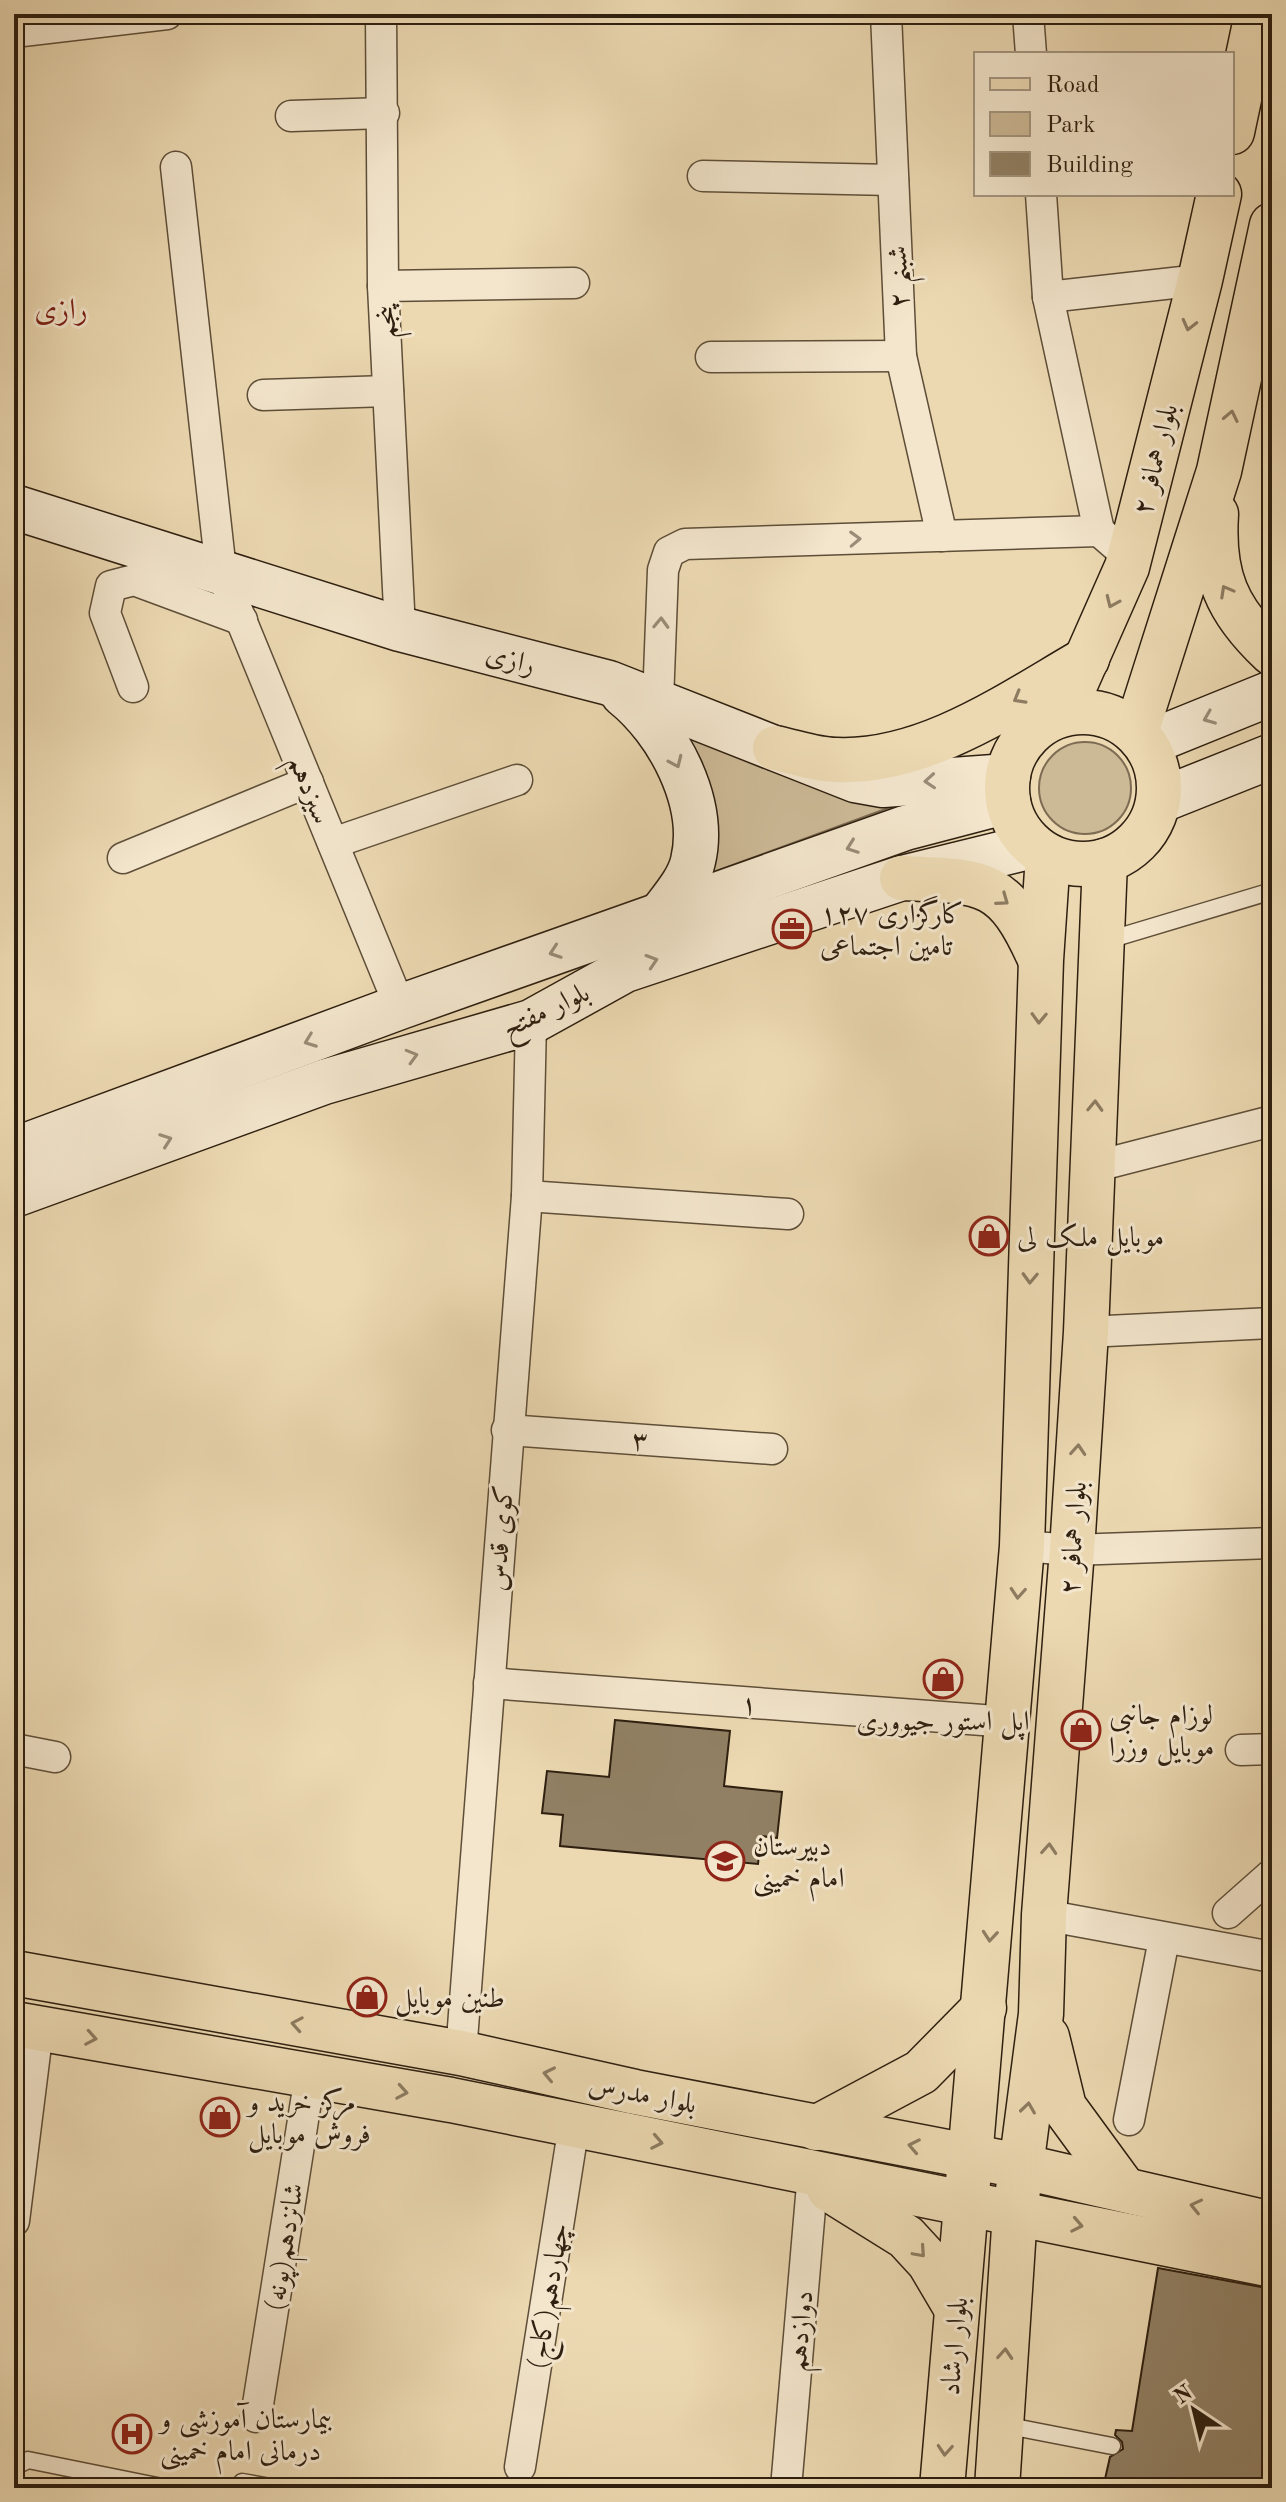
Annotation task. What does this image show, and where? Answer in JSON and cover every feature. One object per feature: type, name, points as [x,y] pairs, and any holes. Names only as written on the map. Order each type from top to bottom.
[{"type":"main road","points":[[1234,122],[1255,16]]},
{"type":"main road","name":"بلوار همافر ۲","points":[[1062,714],[1087,659],[1114,544],[1200,280],[1219,196]]},
{"type":"main road","points":[[1141,738],[1219,471],[1272,225]]},
{"type":"main road","points":[[1219,471],[1214,551],[1220,583],[1244,621],[1272,653]]},
{"type":"main road","points":[[775,748],[835,761],[879,757],[929,742],[978,721],[1087,659]]},
{"type":"main road","points":[[1084,711],[1105,715],[1141,738],[1160,781],[1159,801],[1141,839],[1124,853],[1105,861],[1076,864],[1040,851],[1012,818],[1008,788],[1017,749],[1028,735],[1062,714],[1084,711]]},
{"type":"main road","name":"بلوار همافر ۲","points":[[968,2205],[1022,1546],[1041,960],[1040,851]]},
{"type":"main road","name":"بلوار همافر ۲","points":[[1015,2213],[1041,2014],[1044,1915],[1072,1550],[1086,1332],[1105,861]]},
{"type":"main road","points":[[913,875],[957,880],[982,887],[1001,897],[1023,921],[1041,960]]},
{"type":"main road","name":"بلوار مدرس","points":[[14,1973],[460,2054],[816,2128],[1020,2166],[1272,2224]]},
{"type":"main road","points":[[816,2128],[921,2072],[984,2008]]},
{"type":"main road","points":[[1041,2014],[1064,2107],[1124,2189]]},
{"type":"main road","name":"بلوار مدرس","points":[[26,2026],[451,2100],[1272,2265]]},
{"type":"main road","points":[[451,2100],[460,2054]]},
{"type":"main road","points":[[813,2173],[836,2195],[906,2237],[929,2262],[955,2306]]},
{"type":"main road","name":"بلوار ارشاد","points":[[942,2488],[955,2306],[968,2205]]},
{"type":"main road","name":"بلوار ارشاد","points":[[997,2488],[1015,2213]]},
{"type":"street","points":[[14,32],[167,14]]},
{"type":"street","name":"پنجم","points":[[381,14],[383,286],[400,629]]},
{"type":"street","name":"شبنم ۲","points":[[886,14],[901,356],[942,536]]},
{"type":"street","points":[[1028,14],[1031,52]]},
{"type":"street","points":[[291,116],[384,113]]},
{"type":"street","name":"سیزدهم","points":[[176,167],[221,571],[400,1007]]},
{"type":"street","points":[[703,176],[893,180]]},
{"type":"street","points":[[658,701],[663,570],[669,552],[685,544],[942,536],[1114,544],[1048,297],[1041,196]]},
{"type":"street","points":[[1048,297],[1200,280]]},
{"type":"street","points":[[383,286],[574,283]]},
{"type":"street","points":[[711,357],[901,356]]},
{"type":"street","points":[[263,395],[388,391]]},
{"type":"street","name":"رازی","points":[[14,507],[400,629],[609,683],[855,780],[883,785],[1008,788]]},
{"type":"street","points":[[133,687],[105,613],[111,586],[134,580],[242,620]]},
{"type":"street","points":[[609,683],[640,708],[660,730],[679,763],[689,798],[695,830],[693,861],[681,887],[661,914]]},
{"type":"street","points":[[1141,738],[1272,693]]},
{"type":"street","points":[[1159,801],[1272,756]]},
{"type":"street","points":[[333,843],[517,780]]},
{"type":"street","points":[[123,858],[308,782]]},
{"type":"street","name":"بلوار مفتح","points":[[14,1150],[1008,788]]},
{"type":"street","points":[[905,828],[929,844],[932,856],[913,875]]},
{"type":"street","name":"بلوار مفتح","points":[[14,1195],[324,1082],[531,1022],[625,970],[913,875],[1040,851]]},
{"type":"street","name":"کوی قدس","points":[[460,2054],[527,1196],[531,1022]]},
{"type":"street","points":[[97,1119],[111,1160]]},
{"type":"street","points":[[1093,1167],[1272,1121]]},
{"type":"street","points":[[527,1196],[788,1214]]},
{"type":"street","points":[[1086,1332],[1272,1323]]},
{"type":"street","name":"۳","points":[[507,1430],[772,1449]]},
{"type":"street","points":[[1022,1546],[1072,1550],[1272,1543]]},
{"type":"street","name":"۱","points":[[489,1683],[1009,1722]]},
{"type":"street","points":[[14,1749],[55,1757]]},
{"type":"street","points":[[1241,1750],[1272,1749]]},
{"type":"street","points":[[1228,1913],[1272,1874]]},
{"type":"street","points":[[1044,1915],[1272,1957]]},
{"type":"street","points":[[1129,2120],[1164,1939]]},
{"type":"street","points":[[14,2221],[26,2026]]},
{"type":"street","name":"شانزدهم(پونه)","points":[[256,2417],[310,2076]]},
{"type":"street","name":"چهاردهم(کاج)","points":[[520,2467],[574,2125]]},
{"type":"street","name":"دوازدهم","points":[[786,2488],[813,2173]]},
{"type":"lane","points":[[1100,942],[1272,891]]},
{"type":"lane","points":[[1001,2424],[1112,2446]]},
{"type":"lane","points":[[14,2467],[28,2460],[136,2485],[167,2488]]},
{"type":"lane","points":[[241,2488],[242,2482],[276,2488]]},
{"type":"green space","points":[[665,711],[891,807],[706,875]]},
{"type":"green space","points":[[1085,742],[1103,746],[1117,756],[1127,770],[1131,788],[1127,806],[1117,820],[1103,830],[1085,834],[1067,830],[1053,820],[1043,806],[1039,788],[1043,770],[1053,756],[1067,746]]},
{"type":"building","points":[[615,1720],[730,1731],[724,1786],[782,1792],[777,1838],[761,1836],[758,1864],[560,1846],[563,1815],[542,1813],[547,1771],[609,1777]]},
{"type":"building","points":[[1158,2268],[1272,2289],[1272,2488],[1103,2488],[1110,2457],[1123,2449],[1122,2442],[1115,2435],[1116,2430],[1132,2431]]},
{"type":"place","name":"کارگزاری ۱۲۷ تامین اجتماعی","points":[[792,929]]},
{"type":"place","name":"موبایل ملک لی","points":[[989,1236]]},
{"type":"place","name":"اپل استور جيووری","points":[[943,1679]]},
{"type":"place","name":"لوزام جانبی موبایل وزرا","points":[[1081,1730]]},
{"type":"place","name":"دبیرستان امام خمینی","points":[[725,1861]]},
{"type":"place","name":"طنین موبایل","points":[[367,1997]]},
{"type":"place","name":"مرکز خرید و فروش موبایل","points":[[220,2117]]},
{"type":"place","name":"بیمارستان آموزشی و درمانی امام خمینی","points":[[132,2434]]},
{"type":"district","name":"رازی","points":[[61,309]]}]
